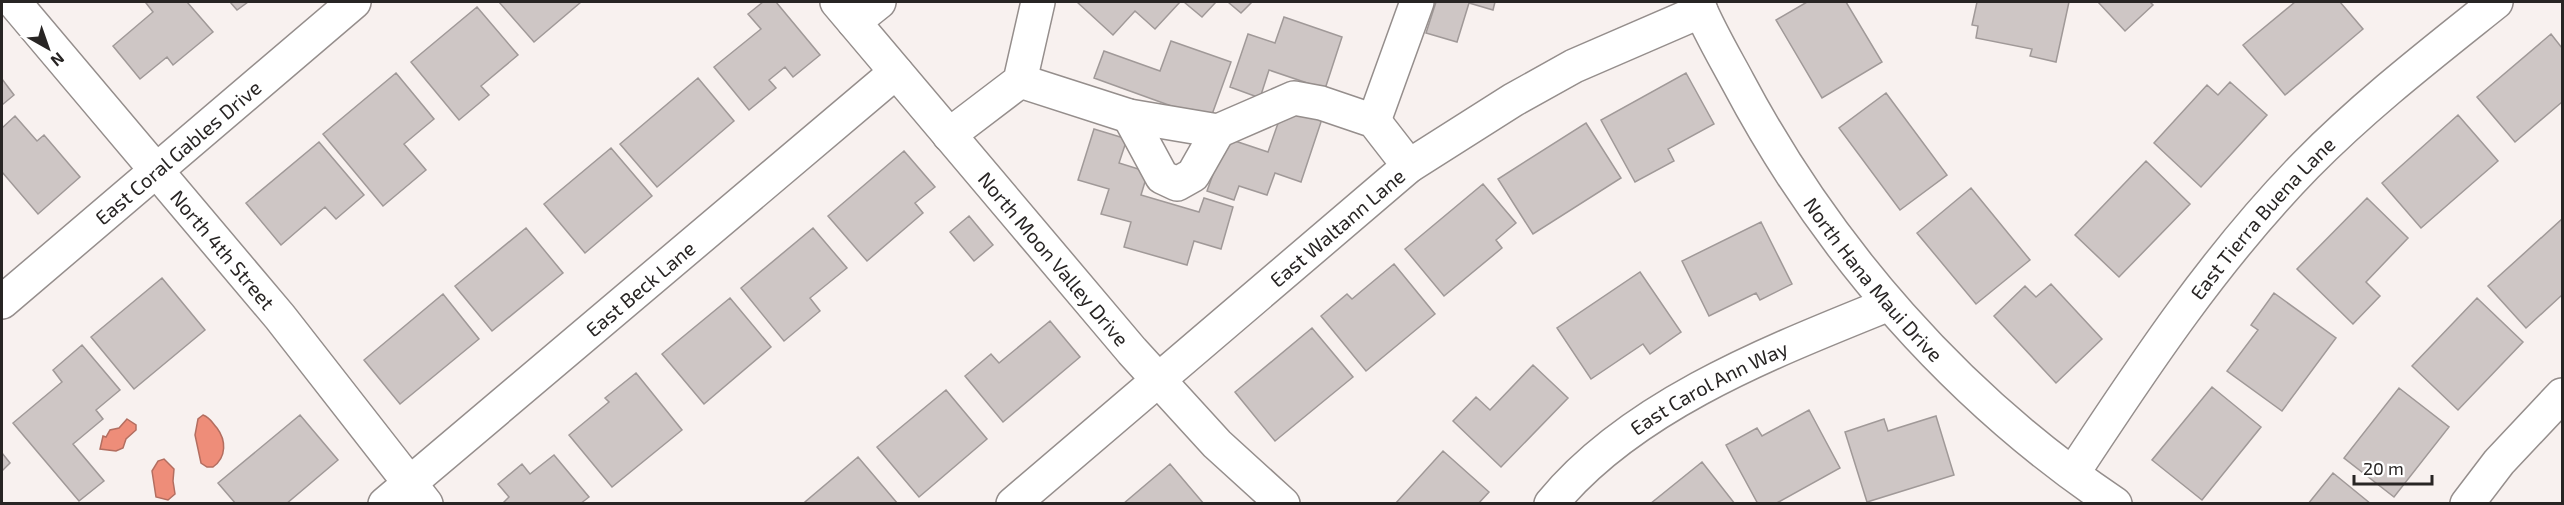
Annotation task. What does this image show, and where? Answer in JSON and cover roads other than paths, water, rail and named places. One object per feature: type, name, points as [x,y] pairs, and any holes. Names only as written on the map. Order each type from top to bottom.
[{"type":"street","name":"North 4th Street","points":[[14,2],[157,169],[279,317],[418,493]]},
{"type":"street","name":"East Coral Gables Drive","points":[[2,302],[354,2]]},
{"type":"street","points":[[845,12],[879,2]]},
{"type":"street","points":[[949,135],[1020,81],[1038,2]]},
{"type":"street","points":[[1374,122],[1416,2]]},
{"type":"street","name":"East Tierra Buena Lane","points":[[2073,473],[2163,338],[2239,239],[2305,166],[2346,125],[2496,2]]},
{"type":"street","name":"North Hana Maui Drive","points":[[1699,6],[1750,105],[1787,169],[1889,304],[1994,410],[2115,504]]},
{"type":"street","name":"East Waltann Lane","points":[[1013,504],[1409,166],[1513,100],[1574,66],[1699,6]]},
{"type":"street","name":"North Moon Valley Drive","points":[[845,12],[1158,380],[1217,444],[1283,504]]},
{"type":"street","name":"East Beck Lane","points":[[385,504],[418,493],[896,72]]},
{"type":"street","points":[[1020,81],[1129,116],[1218,131],[1294,98],[1321,103],[1374,122],[1409,166]]},
{"type":"street","points":[[1129,116],[1162,177],[1178,184],[1193,175],[1218,131]]},
{"type":"street","name":"East Carol Ann Way","points":[[1551,504],[1580,474],[1656,413],[1749,364],[1889,304]]},
{"type":"street","points":[[2467,504],[2499,462],[2562,395]]}]
